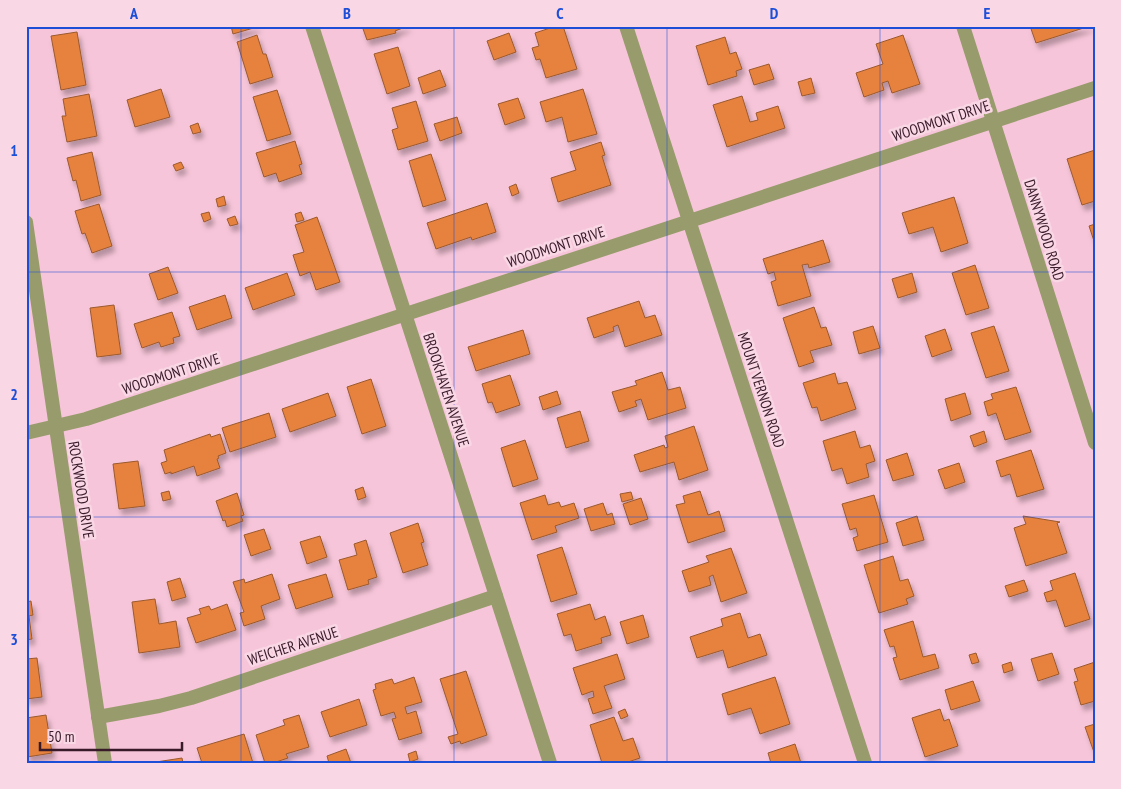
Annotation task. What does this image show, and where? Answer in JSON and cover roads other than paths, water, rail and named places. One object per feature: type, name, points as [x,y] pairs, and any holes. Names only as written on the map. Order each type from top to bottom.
[{"type":"street","name":"BROOKHAVEN AVENUE","points":[[312,26],[550,763]]},
{"type":"street","name":"MOUNT VERNON ROAD","points":[[626,26],[865,763]]},
{"type":"street","name":"DANNYWOOD ROAD","points":[[962,26],[1095,443]]},
{"type":"street","name":"WOODMONT DRIVE","points":[[26,433],[86,419],[1095,88]]},
{"type":"street","name":"ROCKWOOD DRIVE","points":[[26,222],[105,763]]},
{"type":"street","name":"WEICHER AVENUE","points":[[98,717],[191,698],[496,596]]}]
